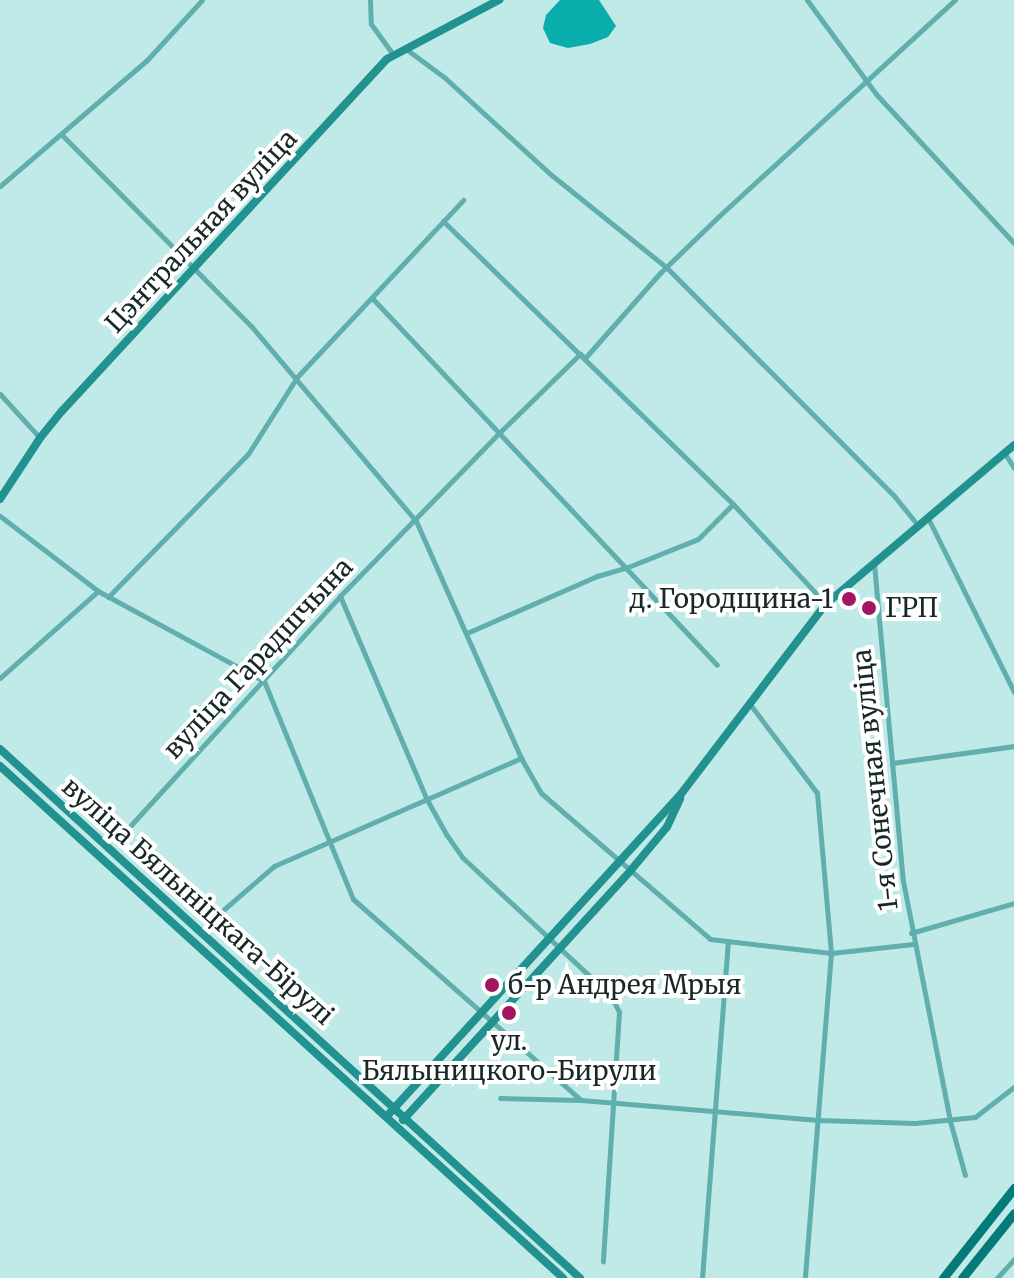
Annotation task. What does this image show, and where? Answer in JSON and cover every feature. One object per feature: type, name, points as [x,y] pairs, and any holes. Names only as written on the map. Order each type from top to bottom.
[{"type":"main road","name":"Цэнтральная вуліца","points":[[0,499],[40,438],[393,54],[499,0]]},
{"type":"main road","points":[[387,1116],[681,794],[826,604],[1014,445]]},
{"type":"main road","name":"вуліца Бялыніцкага-Бірулі","points":[[0,749],[580,1278]]},
{"type":"main road","name":"вуліца Бялыніцкага-Бірулі","points":[[0,766],[563,1278]]},
{"type":"main road","points":[[397,1126],[631,870],[667,827],[681,794]]},
{"type":"main road","points":[[943,1278],[1014,1188]]},
{"type":"main road","points":[[962,1278],[1014,1213]]},
{"type":"street","points":[[0,186],[162,46],[202,0]]},
{"type":"street","points":[[370,0],[371,24],[393,54]]},
{"type":"street","points":[[807,0],[865,81],[1014,243]]},
{"type":"street","points":[[416,521],[500,432],[582,356],[757,180],[955,0]]},
{"type":"street","points":[[406,49],[444,77],[549,173],[667,268],[895,497],[917,524]]},
{"type":"street","points":[[62,135],[120,191],[297,377],[416,521],[521,758],[541,793],[710,939],[831,953],[914,944]]},
{"type":"street","points":[[108,597],[248,454],[297,377],[463,200]]},
{"type":"street","points":[[443,221],[733,504],[826,604]]},
{"type":"street","points":[[373,299],[717,665]]},
{"type":"street","points":[[0,394],[40,438]]},
{"type":"street","points":[[1005,454],[1014,468]]},
{"type":"street","points":[[467,633],[597,576],[698,539],[733,504]]},
{"type":"street","points":[[0,516],[98,591],[264,681],[353,899],[581,1100]]},
{"type":"street","points":[[927,517],[1014,692]]},
{"type":"street","name":"вуліца Гарадшчына","points":[[131,825],[340,596],[416,521]]},
{"type":"street","name":"1-я Сонечная вуліца","points":[[874,563],[911,933],[950,1121],[965,1175]]},
{"type":"street","points":[[0,678],[98,591]]},
{"type":"street","points":[[340,596],[426,798],[462,857],[552,937],[611,996],[619,1012],[603,1261]]},
{"type":"street","points":[[749,702],[817,793],[831,953],[805,1278]]},
{"type":"street","points":[[892,763],[1014,746]]},
{"type":"street","points":[[222,911],[274,866],[327,840],[521,758]]},
{"type":"street","points":[[911,933],[1014,903]]},
{"type":"street","points":[[702,1278],[728,943]]},
{"type":"street","points":[[500,1098],[615,1102],[818,1120],[950,1121],[975,1117],[1014,1087]]},
{"type":"street","points":[[997,1278],[1014,1259]]},
{"type":"water","points":[[560,0],[599,0],[616,26],[608,37],[590,44],[568,48],[550,43],[543,28],[546,15]]},
{"type":"place","name":"д. Городщина-1","points":[[849,599]]},
{"type":"place","name":"ГРП","points":[[869,608]]},
{"type":"place","name":"б-р Андрея Мрыя","points":[[492,985]]},
{"type":"place","name":"ул. Бялыницкого-Бирули","points":[[509,1013]]}]
